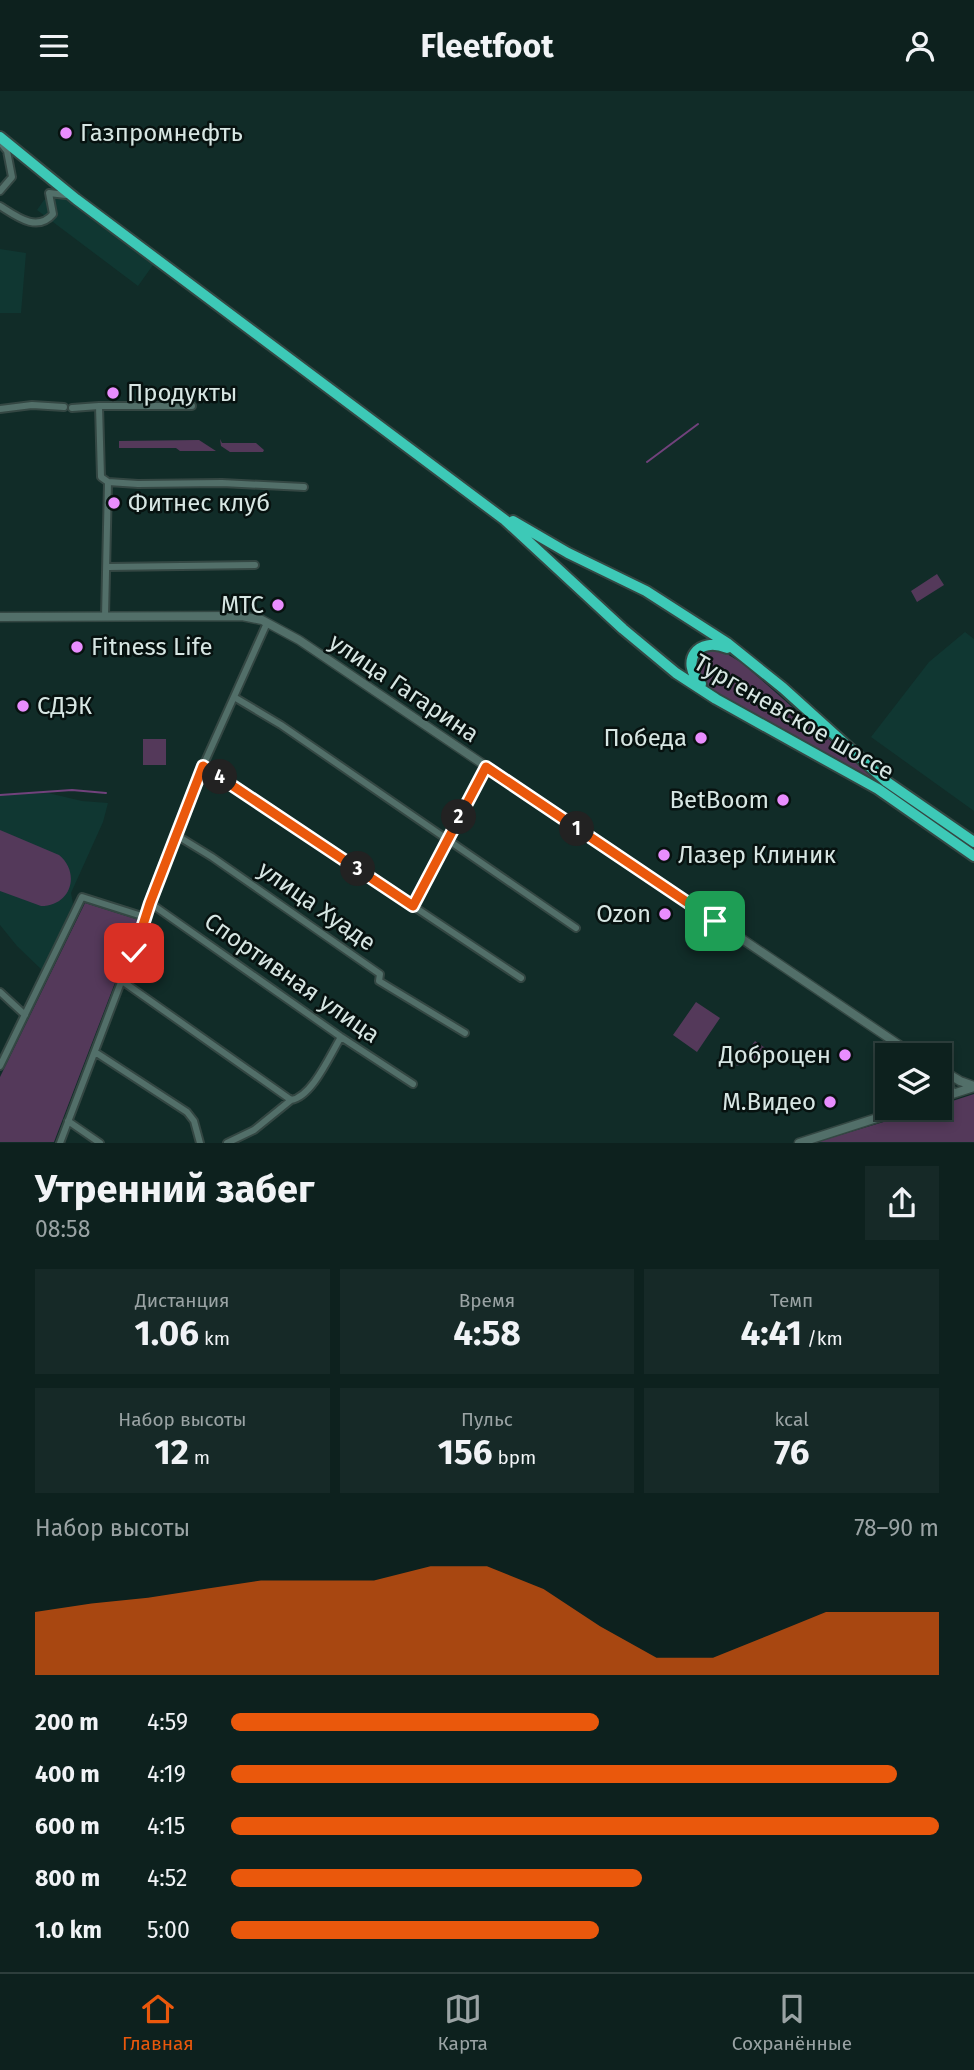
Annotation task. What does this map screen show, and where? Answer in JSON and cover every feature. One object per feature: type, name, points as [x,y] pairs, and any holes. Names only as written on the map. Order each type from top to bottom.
[{"type":"highway","points":[[0,137],[76,199],[506,519]]},
{"type":"highway","points":[[0,137],[506,519]]},
{"type":"highway","name":"Тургеневское шоссе","points":[[506,519],[646,591],[741,655],[887,782],[974,842]]},
{"type":"highway","name":"Тургеневское шоссе","points":[[506,519],[623,629],[676,673],[716,699],[878,789],[974,856]]},
{"type":"highway","points":[[716,699],[692,675],[690,664],[694,655],[701,647],[710,644],[741,655]]},
{"type":"street","points":[[0,137],[7,151],[12,177],[0,191]]},
{"type":"street","points":[[0,206],[22,219],[35,222],[48,220],[53,214],[49,193],[76,199]]},
{"type":"street","points":[[0,409],[32,405],[64,407]]},
{"type":"street","points":[[99,406],[101,477],[108,482],[304,487]]},
{"type":"street","points":[[72,408],[192,406]]},
{"type":"street","points":[[105,617],[108,482]]},
{"type":"street","points":[[108,567],[255,565]]},
{"type":"street","name":"улица Гагарина","points":[[0,617],[242,616],[267,623],[299,640],[896,1043]]},
{"type":"street","points":[[60,1143],[203,766],[267,623]]},
{"type":"street","points":[[234,697],[281,725],[576,928]]},
{"type":"street","points":[[203,766],[522,978]]},
{"type":"street","points":[[413,906],[486,767]]},
{"type":"street","name":"улица Хуаде","points":[[176,835],[380,974],[379,981],[466,1033]]},
{"type":"street","points":[[0,1066],[82,897],[145,917]]},
{"type":"street","name":"Спортивная улица","points":[[150,903],[341,1037],[413,1084]]},
{"type":"street","points":[[122,981],[291,1100]]},
{"type":"street","points":[[0,992],[25,1015]]},
{"type":"street","points":[[227,1143],[254,1131],[291,1100],[298,1099],[307,1092],[341,1037]]},
{"type":"street","points":[[95,1052],[187,1112],[194,1121],[201,1143]]},
{"type":"street","points":[[952,1077],[974,1086]]},
{"type":"street","points":[[952,1094],[974,1086]]},
{"type":"street","points":[[799,1143],[875,1119]]},
{"type":"street","points":[[68,1121],[100,1143]]},
{"type":"shaded area","points":[[55,195],[62,197],[153,265],[138,286],[37,210],[44,200]]},
{"type":"shaded area","points":[[0,249],[26,253],[21,313],[0,313]]},
{"type":"shaded area","points":[[220,439],[222,443],[256,443],[264,450],[230,452],[221,446]]},
{"type":"shaded area","points":[[199,440],[216,451],[119,448],[119,441]]},
{"type":"shaded area","points":[[937,574],[944,585],[917,602],[911,591]]},
{"type":"shaded area","points":[[965,632],[974,639],[974,811],[871,737],[929,662]]},
{"type":"shaded area","points":[[711,647],[742,663],[883,787],[748,712],[709,687],[695,672],[696,656]]},
{"type":"shaded area","points":[[143,739],[166,739],[166,765],[143,765]]},
{"type":"shaded area","points":[[48,793],[82,801],[108,803],[103,822],[71,893],[73,904],[42,970],[0,925],[0,795]]},
{"type":"shaded area","points":[[0,830],[59,855],[66,862],[70,871],[70,887],[60,901],[41,906],[0,891]]},
{"type":"shaded area","points":[[85,903],[139,920],[54,1142],[0,1142],[0,1077]]},
{"type":"shaded area","points":[[696,1002],[720,1018],[697,1052],[673,1035]]},
{"type":"shaded area","points":[[755,1041],[774,1054],[736,1066]]},
{"type":"shaded area","points":[[974,1094],[974,1142],[817,1142],[890,1120],[952,1120],[952,1101]]},
{"type":"waterway","points":[[647,462],[698,424]]},
{"type":"waterway","points":[[0,795],[72,790],[106,793]]},
{"type":"place","name":"Газпромнефть","points":[[66,133]]},
{"type":"place","name":"Продукты","points":[[113,393]]},
{"type":"place","name":"Фитнес клуб","points":[[114,503]]},
{"type":"place","name":"МТС","points":[[278,605]]},
{"type":"place","name":"Fitness Life","points":[[77,647]]},
{"type":"place","name":"СДЭК","points":[[23,706]]},
{"type":"place","name":"Победа","points":[[701,738]]},
{"type":"place","name":"BetBoom","points":[[783,800]]},
{"type":"place","name":"Лазер Клиник","points":[[664,855]]},
{"type":"place","name":"Ozon","points":[[665,914]]},
{"type":"place","name":"Доброцен","points":[[845,1055]]},
{"type":"place","name":"М.Видео","points":[[830,1102]]},
{"type":"route","points":[[134,953],[150,903],[203,766],[413,906],[486,767],[715,921]]}]
